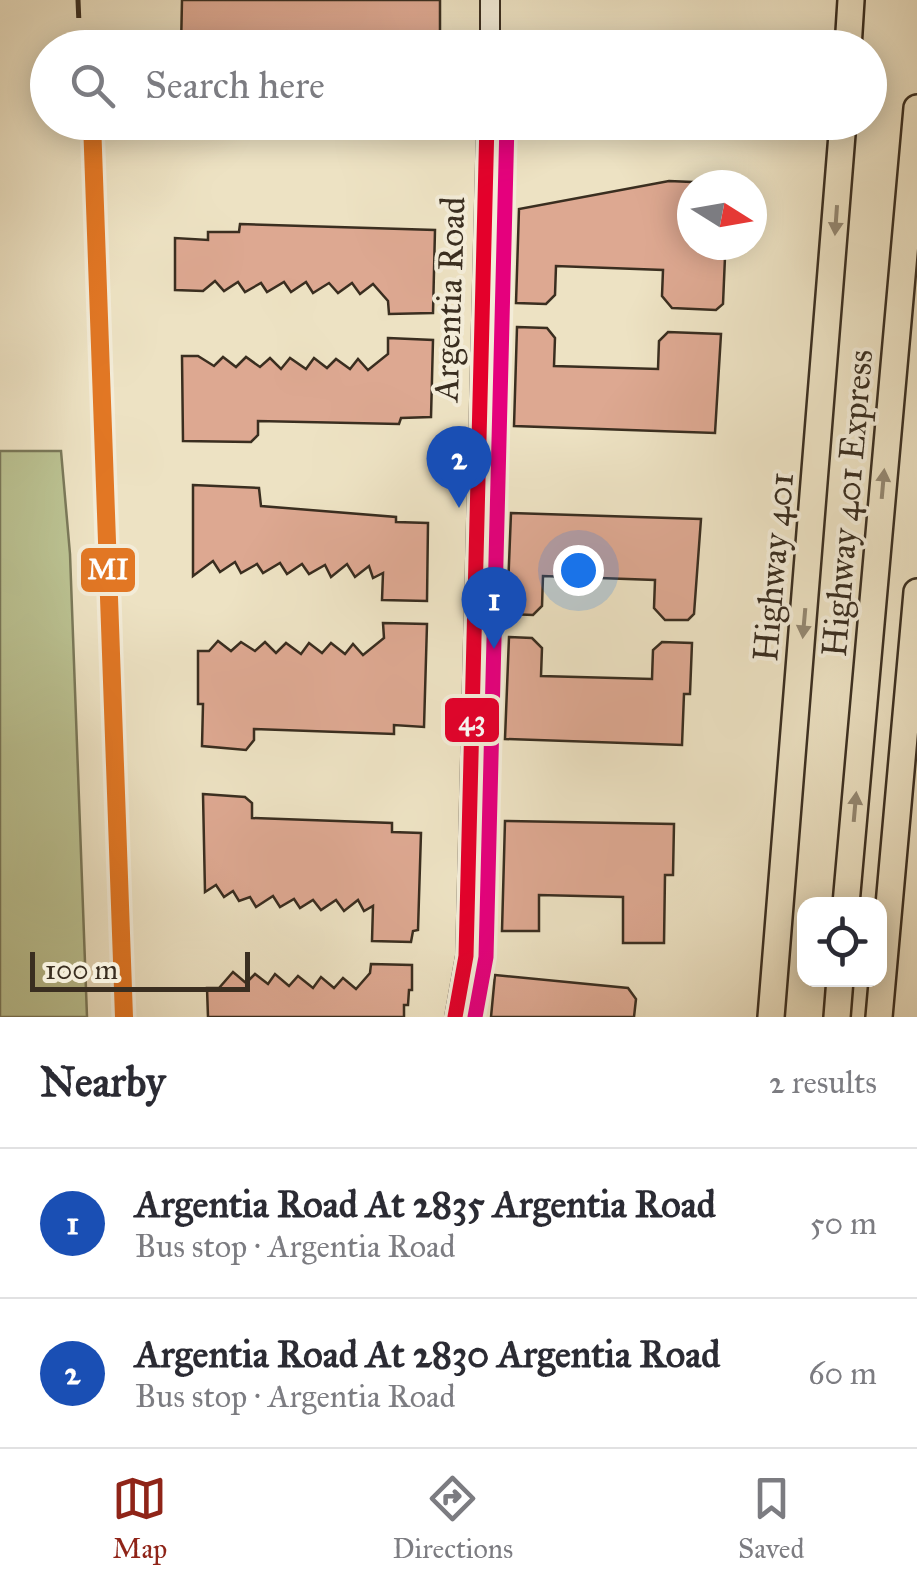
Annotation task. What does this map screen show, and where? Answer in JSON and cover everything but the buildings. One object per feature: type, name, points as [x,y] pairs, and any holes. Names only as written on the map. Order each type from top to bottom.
[{"type":"highway","points":[[849,30],[851,0]]},
{"type":"highway","name":"Highway 401 Express","points":[[847,897],[917,108]]},
{"type":"highway","name":"Highway 401","points":[[771,1017],[842,140]]},
{"type":"highway","points":[[879,1017],[917,592]]},
{"type":"highway","points":[[836,1017],[839,987]]},
{"type":"street","points":[[490,0],[490,30]]},
{"type":"street","name":"Argentia Road","points":[[455,1017],[466,936],[487,140]]},
{"type":"green space","points":[[0,451],[61,451],[70,554],[87,1017],[0,1017]]},
{"type":"railway","points":[[78,0],[79,30]]},
{"type":"railway","points":[[84,140],[115,1017]]},
{"type":"transit line","name":"MI","points":[[93,140],[124,1017]]},
{"type":"transit line","name":"43","points":[[455,1017],[466,956],[487,140]]},
{"type":"transit line","points":[[475,1017],[486,957],[507,140]]},
{"type":"place","name":"Argentia Road At 2830 Argentia Road","points":[[459,508]]},
{"type":"place","name":"Argentia Road At 2835 Argentia Road","points":[[494,649]]}]
